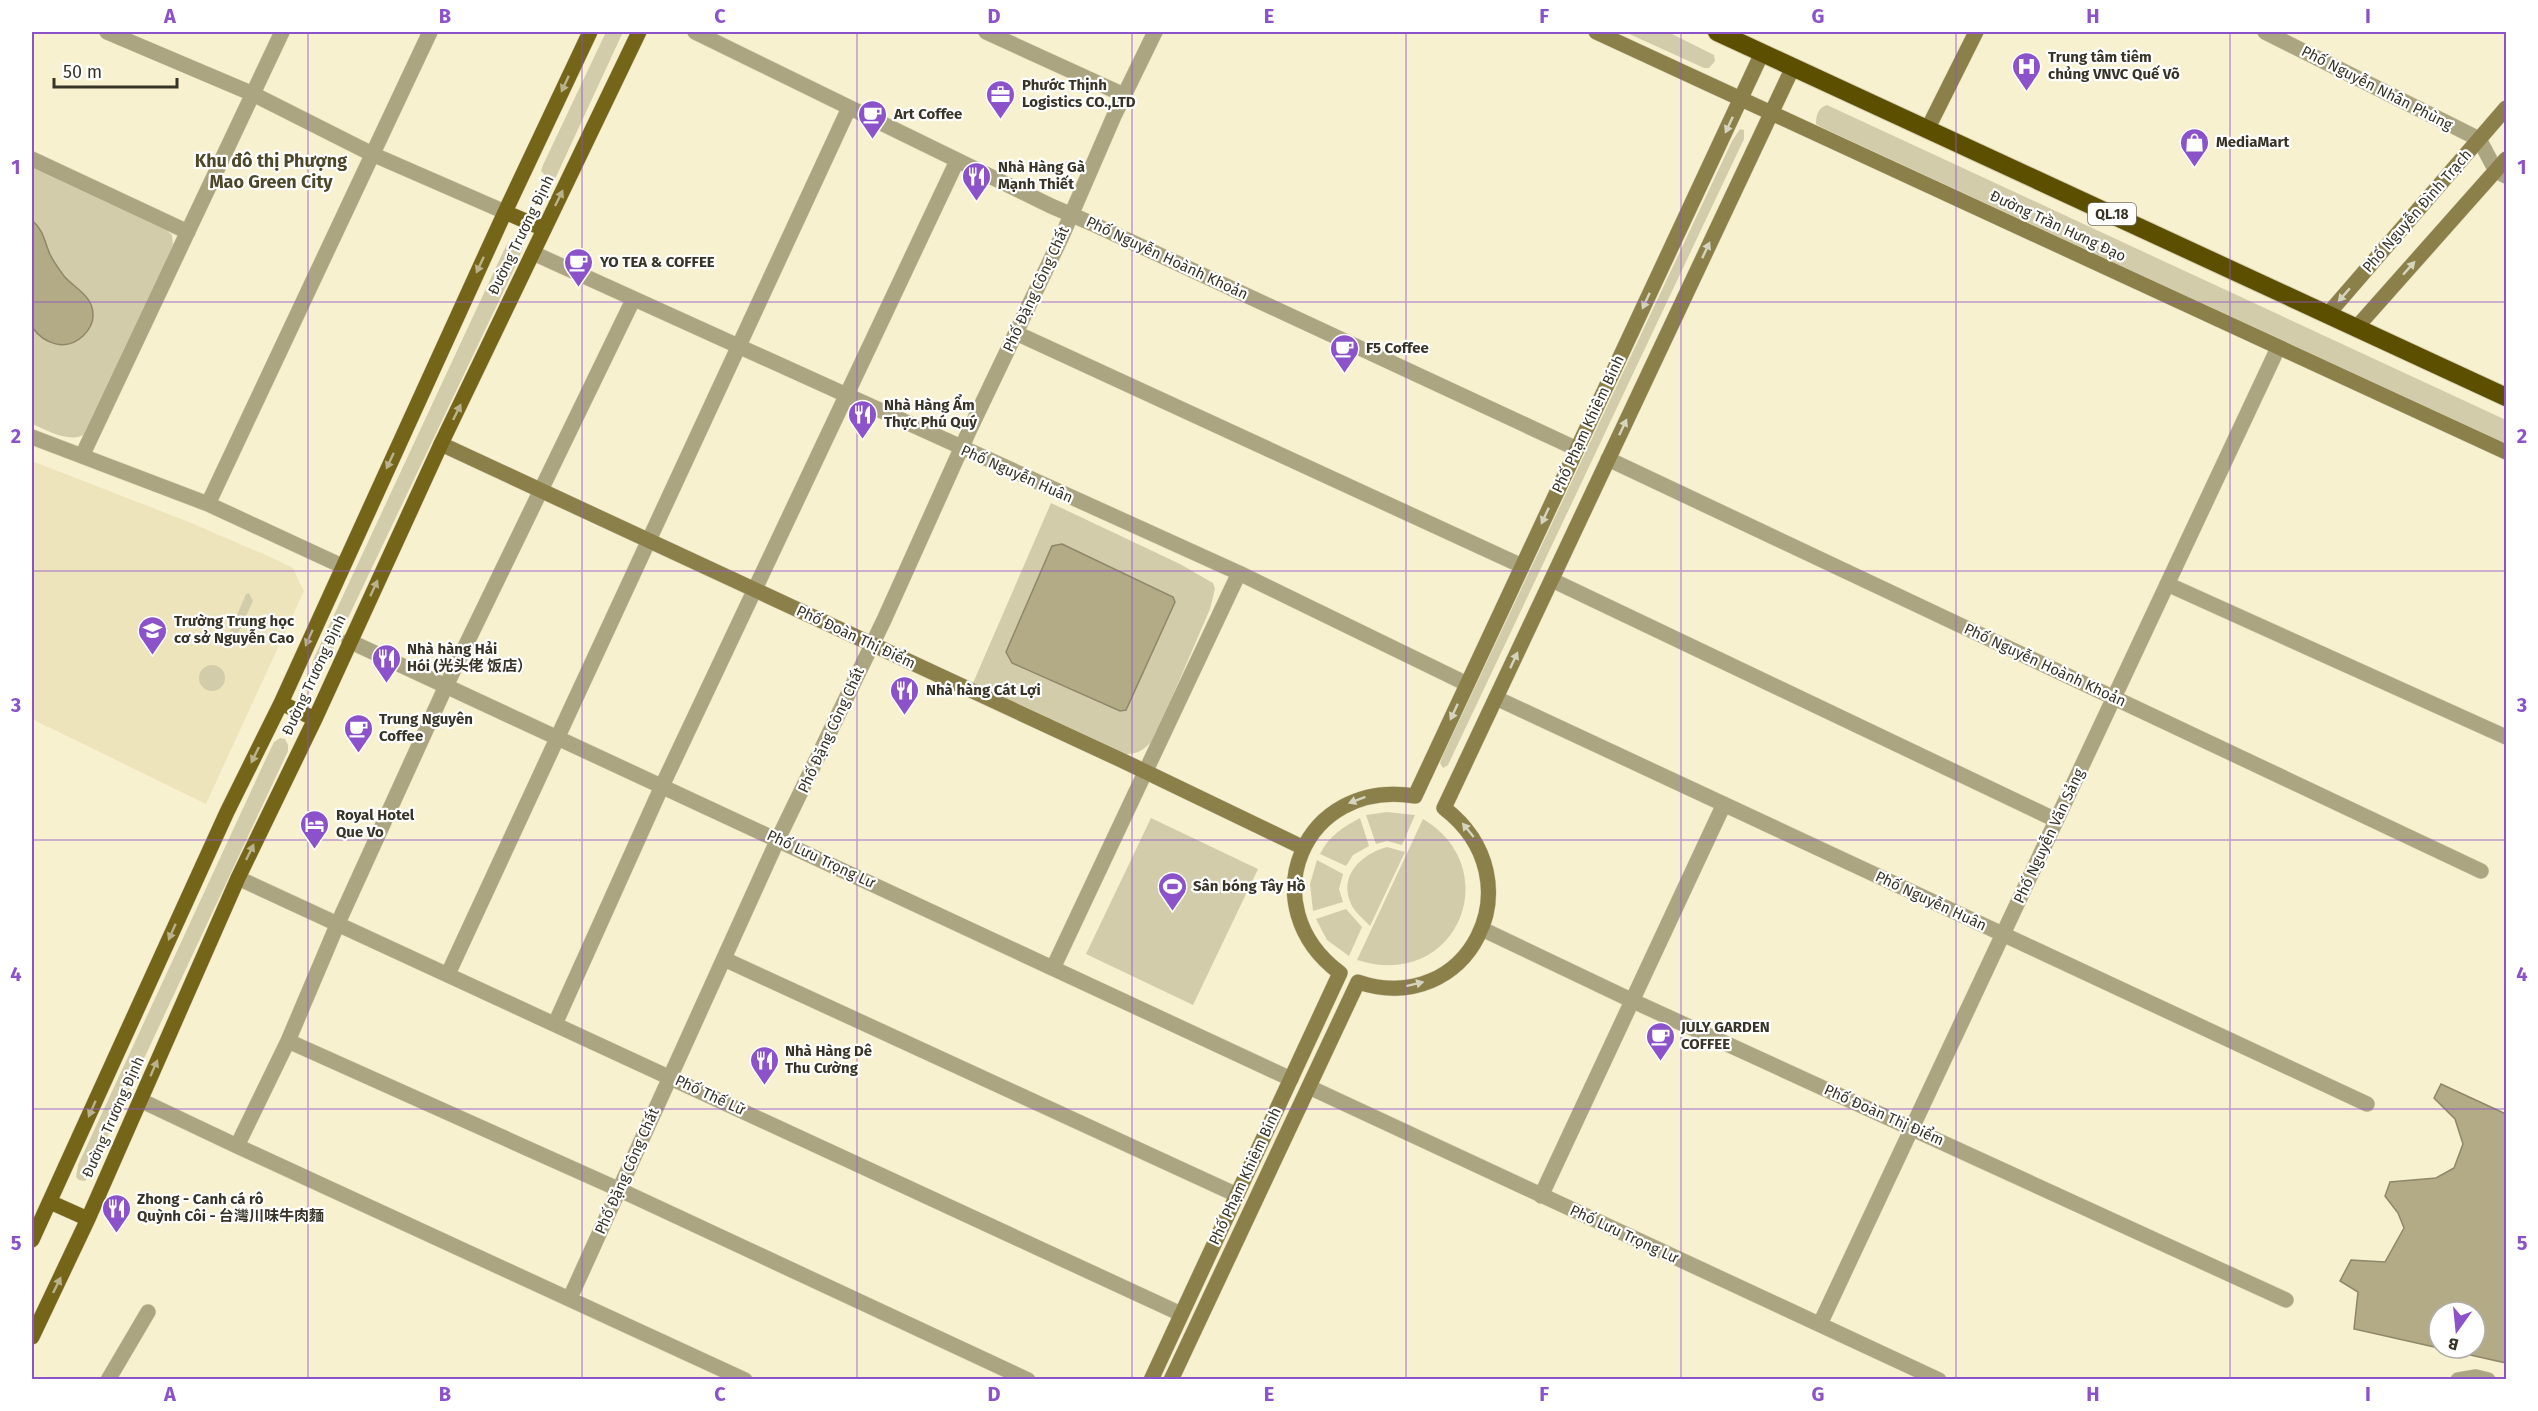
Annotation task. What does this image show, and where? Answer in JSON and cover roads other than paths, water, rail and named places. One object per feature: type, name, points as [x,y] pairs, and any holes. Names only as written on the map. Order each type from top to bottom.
[{"type":"highway","name":"QL.18","points":[[1717,32],[2506,397]]},
{"type":"main road","name":"Đường Trương Định","points":[[32,1240],[227,812],[281,703],[505,212],[590,32]]},
{"type":"main road","name":"Đường Trương Định","points":[[32,1337],[88,1219],[238,878],[315,719],[441,444],[639,32]]},
{"type":"main road","points":[[505,212],[544,230]]},
{"type":"main road","points":[[281,703],[315,719]]},
{"type":"main road","points":[[50,1202],[88,1219]]},
{"type":"street","points":[[107,32],[253,94],[372,154],[505,212]]},
{"type":"street","points":[[82,456],[282,32]]},
{"type":"street","points":[[208,504],[430,32]]},
{"type":"street","name":"Phố Nguyễn Hoành Khoản","points":[[695,32],[1071,215],[1577,449]]},
{"type":"street","points":[[986,32],[1124,94]]},
{"type":"street","name":"Phố Đặng Công Chất","points":[[570,1298],[778,839],[1071,215],[1124,94],[1155,32]]},
{"type":"street","name":"Đường Trần Hưng Đạo","points":[[1596,32],[2506,452]]},
{"type":"street","points":[[1928,128],[1976,32]]},
{"type":"street","name":"Phố Nguyễn Nhân Phùng","points":[[2265,32],[2479,140]]},
{"type":"street","name":"Phố Phạm Khiêm Bính","points":[[1150,1380],[1340,973],[1317,953],[1308,941],[1296,912],[1294,882],[1296,867],[1304,848],[1318,826],[1328,816],[1355,800],[1384,793],[1415,796],[1762,53]]},
{"type":"street","points":[[1482,929],[1489,900],[1485,862],[1476,841],[1467,829],[1444,808],[1792,67]]},
{"type":"street","points":[[448,974],[849,108]]},
{"type":"street","name":"Phố Nguyễn Đình Trạch","points":[[2328,314],[2506,108]]},
{"type":"street","points":[[2479,140],[2503,168]]},
{"type":"street","points":[[32,159],[188,232]]},
{"type":"street","points":[[555,1024],[662,786],[957,161]]},
{"type":"street","name":"Phố Nguyễn Đình Trạch","points":[[2356,327],[2503,168]]},
{"type":"street","name":"Phố Nguyễn Huân","points":[[533,253],[1239,573],[1467,684]]},
{"type":"street","points":[[237,1146],[288,1041],[338,923],[446,686],[633,300]]},
{"type":"street","points":[[1016,333],[1522,566]]},
{"type":"street","name":"Phố Nguyễn Văn Sảng","points":[[1820,1324],[2278,348]]},
{"type":"street","points":[[32,437],[208,504],[342,566]]},
{"type":"street","name":"Phố Đoàn Thị Điểm","points":[[441,444],[1146,772],[1304,848]]},
{"type":"street","name":"Phố Nguyễn Hoành Khoản","points":[[1608,459],[2481,871]]},
{"type":"street","points":[[1053,968],[1239,573]]},
{"type":"street","points":[[1552,580],[2056,820]]},
{"type":"street","points":[[2167,584],[2506,737]]},
{"type":"street","name":"Phố Lưu Trọng Lư","points":[[350,641],[1291,1079]]},
{"type":"street","name":"Phố Nguyễn Huân","points":[[1496,698],[2367,1104]]},
{"type":"street","points":[[1541,1196],[1724,804]]},
{"type":"street","name":"Phố Thế Lữ","points":[[238,878],[1181,1314]]},
{"type":"street","name":"Phố Phạm Khiêm Bính","points":[[1171,1380],[1358,982],[1394,988],[1407,987],[1434,978],[1446,972],[1467,953],[1482,929]]},
{"type":"street","name":"Phố Đoàn Thị Điểm","points":[[1482,929],[1633,1001],[2286,1300]]},
{"type":"street","points":[[724,959],[1237,1195]]},
{"type":"street","points":[[288,1041],[618,1189],[1028,1380]]},
{"type":"street","name":"Phố Lưu Trọng Lư","points":[[1309,1087],[1939,1380]]},
{"type":"street","points":[[140,1100],[745,1380]]},
{"type":"street","points":[[108,1380],[148,1311]]},
{"type":"street","points":[[2458,1380],[2476,1377],[2488,1380]]},
{"type":"place","name":"Trung tâm tiêm chủng VNVC Quế Võ","points":[[2027,92]]},
{"type":"place","name":"Phước Thịnh Logistics CO.,LTD","points":[[1001,120]]},
{"type":"place","name":"Art Coffee","points":[[873,140]]},
{"type":"place","name":"MediaMart","points":[[2195,168]]},
{"type":"place","name":"Nhà Hàng Gà Mạnh Thiết","points":[[977,202]]},
{"type":"place","name":"YO TEA & COFFEE","points":[[579,288]]},
{"type":"place","name":"F5 Coffee","points":[[1345,374]]},
{"type":"place","name":"Nhà Hàng Ẩm Thực Phú Quý","points":[[863,440]]},
{"type":"place","name":"Trường Trung học cơ sở Nguyễn Cao","points":[[153,656]]},
{"type":"place","name":"Nhà hàng Hải Hói (光头佬 饭店）","points":[[386,684]]},
{"type":"place","name":"Nhà hàng Cát Lợi","points":[[905,716]]},
{"type":"place","name":"Trung Nguyên Coffee","points":[[358,754]]},
{"type":"place","name":"Royal Hotel Que Vo","points":[[315,850]]},
{"type":"place","name":"Sân bóng Tây Hồ","points":[[1172,912]]},
{"type":"place","name":"JULY GARDEN COFFEE","points":[[1660,1062]]},
{"type":"place","name":"Nhà Hàng Dê Thu Cường","points":[[764,1086]]},
{"type":"place","name":"Zhong - Canh cá rô Quỳnh Côi - 台灣川味牛肉麵","points":[[116,1234]]},
{"type":"district","name":"Khu đô thị Phượng Mao Green City","points":[[271,171]]}]
